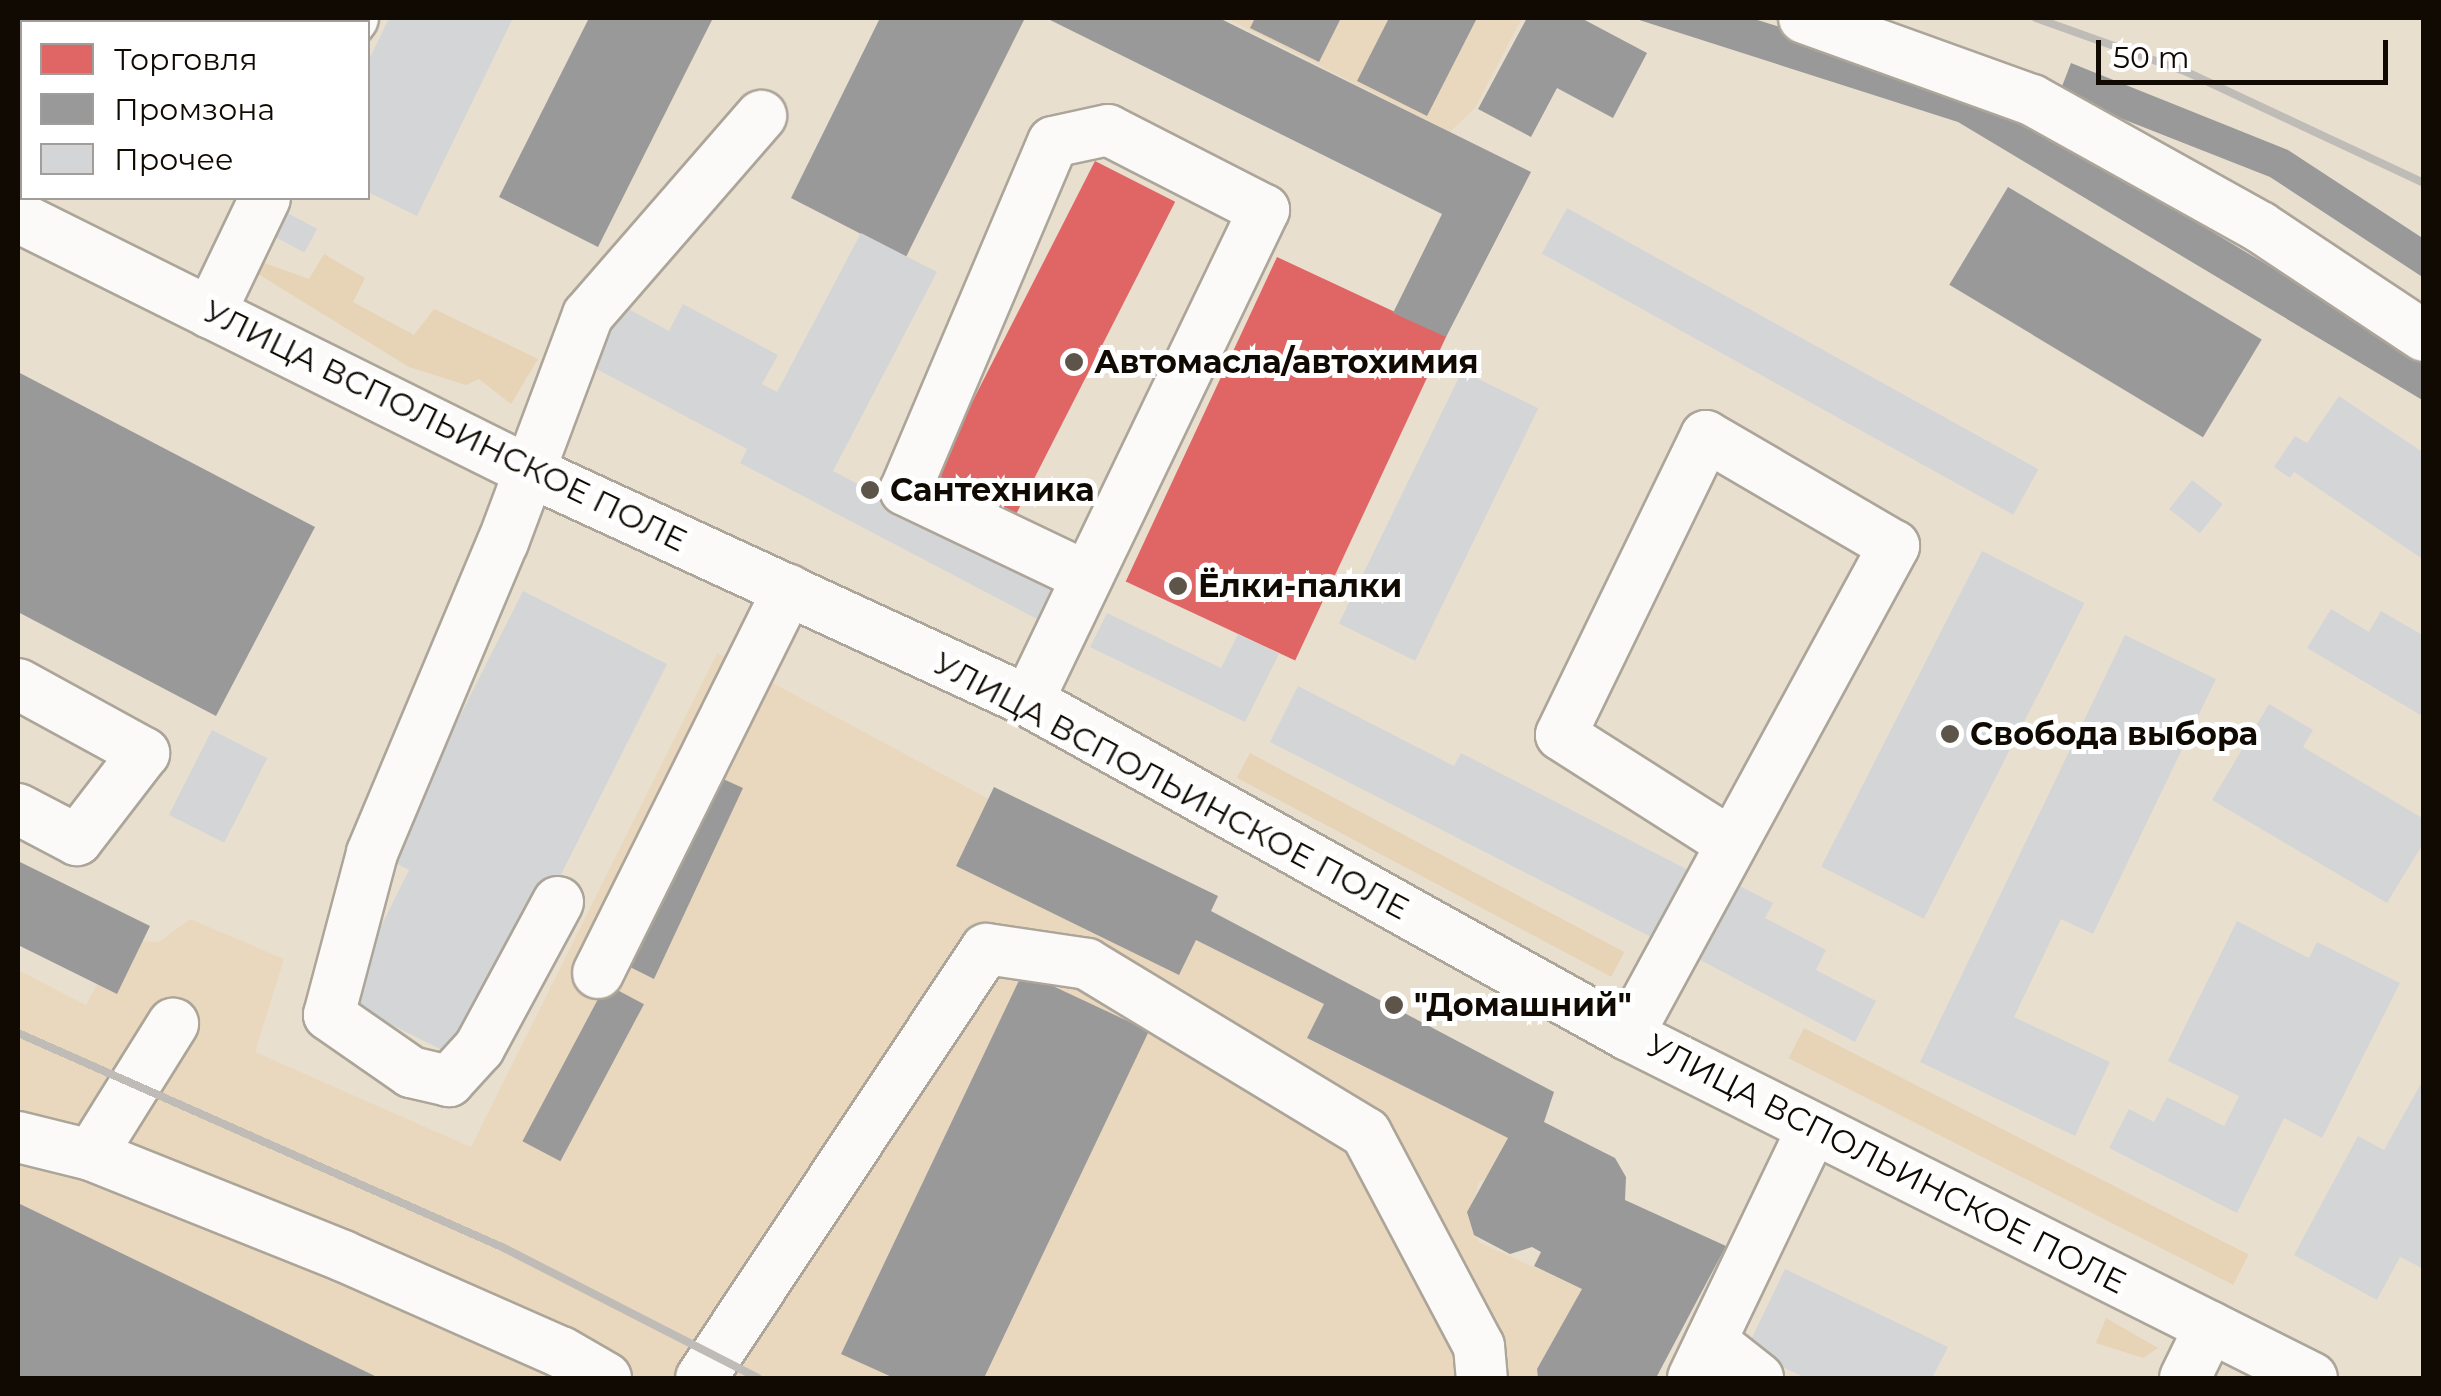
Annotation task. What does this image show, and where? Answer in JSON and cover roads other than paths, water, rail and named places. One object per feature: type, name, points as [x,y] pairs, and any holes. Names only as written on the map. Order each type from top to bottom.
[{"type":"street","points":[[1804,18],[2032,100],[2260,227],[2424,336]]},
{"type":"street","points":[[558,902],[478,1048],[448,1081],[410,1072],[329,1015],[372,853],[530,471],[588,315],[761,116]]},
{"type":"street","points":[[1028,701],[1264,210],[1108,130],[1053,142],[905,490],[1087,577]]},
{"type":"street","points":[[210,313],[264,200]]},
{"type":"street","name":"УЛИЦА ВСПОЛЬИНСКОЕ ПОЛЕ","points":[[18,217],[530,471],[1028,701],[1628,1034],[2312,1378]]},
{"type":"street","points":[[1628,1034],[1729,842],[1894,546],[1706,436],[1561,735],[1729,842]]},
{"type":"street","points":[[598,974],[788,590]]},
{"type":"street","points":[[18,684],[144,753],[77,840],[18,809]]},
{"type":"street","points":[[701,1378],[986,950],[1087,964],[1366,1133],[1479,1346],[1482,1378]]},
{"type":"street","points":[[90,1156],[173,1024]]},
{"type":"street","points":[[1758,1378],[1702,1360],[1813,1128]]},
{"type":"street","points":[[18,1137],[90,1156],[343,1256],[561,1352],[606,1378]]},
{"type":"street","points":[[2186,1378],[2210,1327]]},
{"type":"railway","points":[[2036,18],[2187,72],[2424,183]]},
{"type":"railway","points":[[18,1033],[504,1248],[758,1378]]},
{"type":"place","name":"Автомасла/автохимия","points":[[1074,362]]},
{"type":"place","name":"Сантехника","points":[[870,490]]},
{"type":"place","name":"Ёлки-палки","points":[[1178,586]]},
{"type":"place","name":"Свобода выбора","points":[[1950,734]]},
{"type":"place","name":"\"Домашний\"","points":[[1394,1005]]}]
